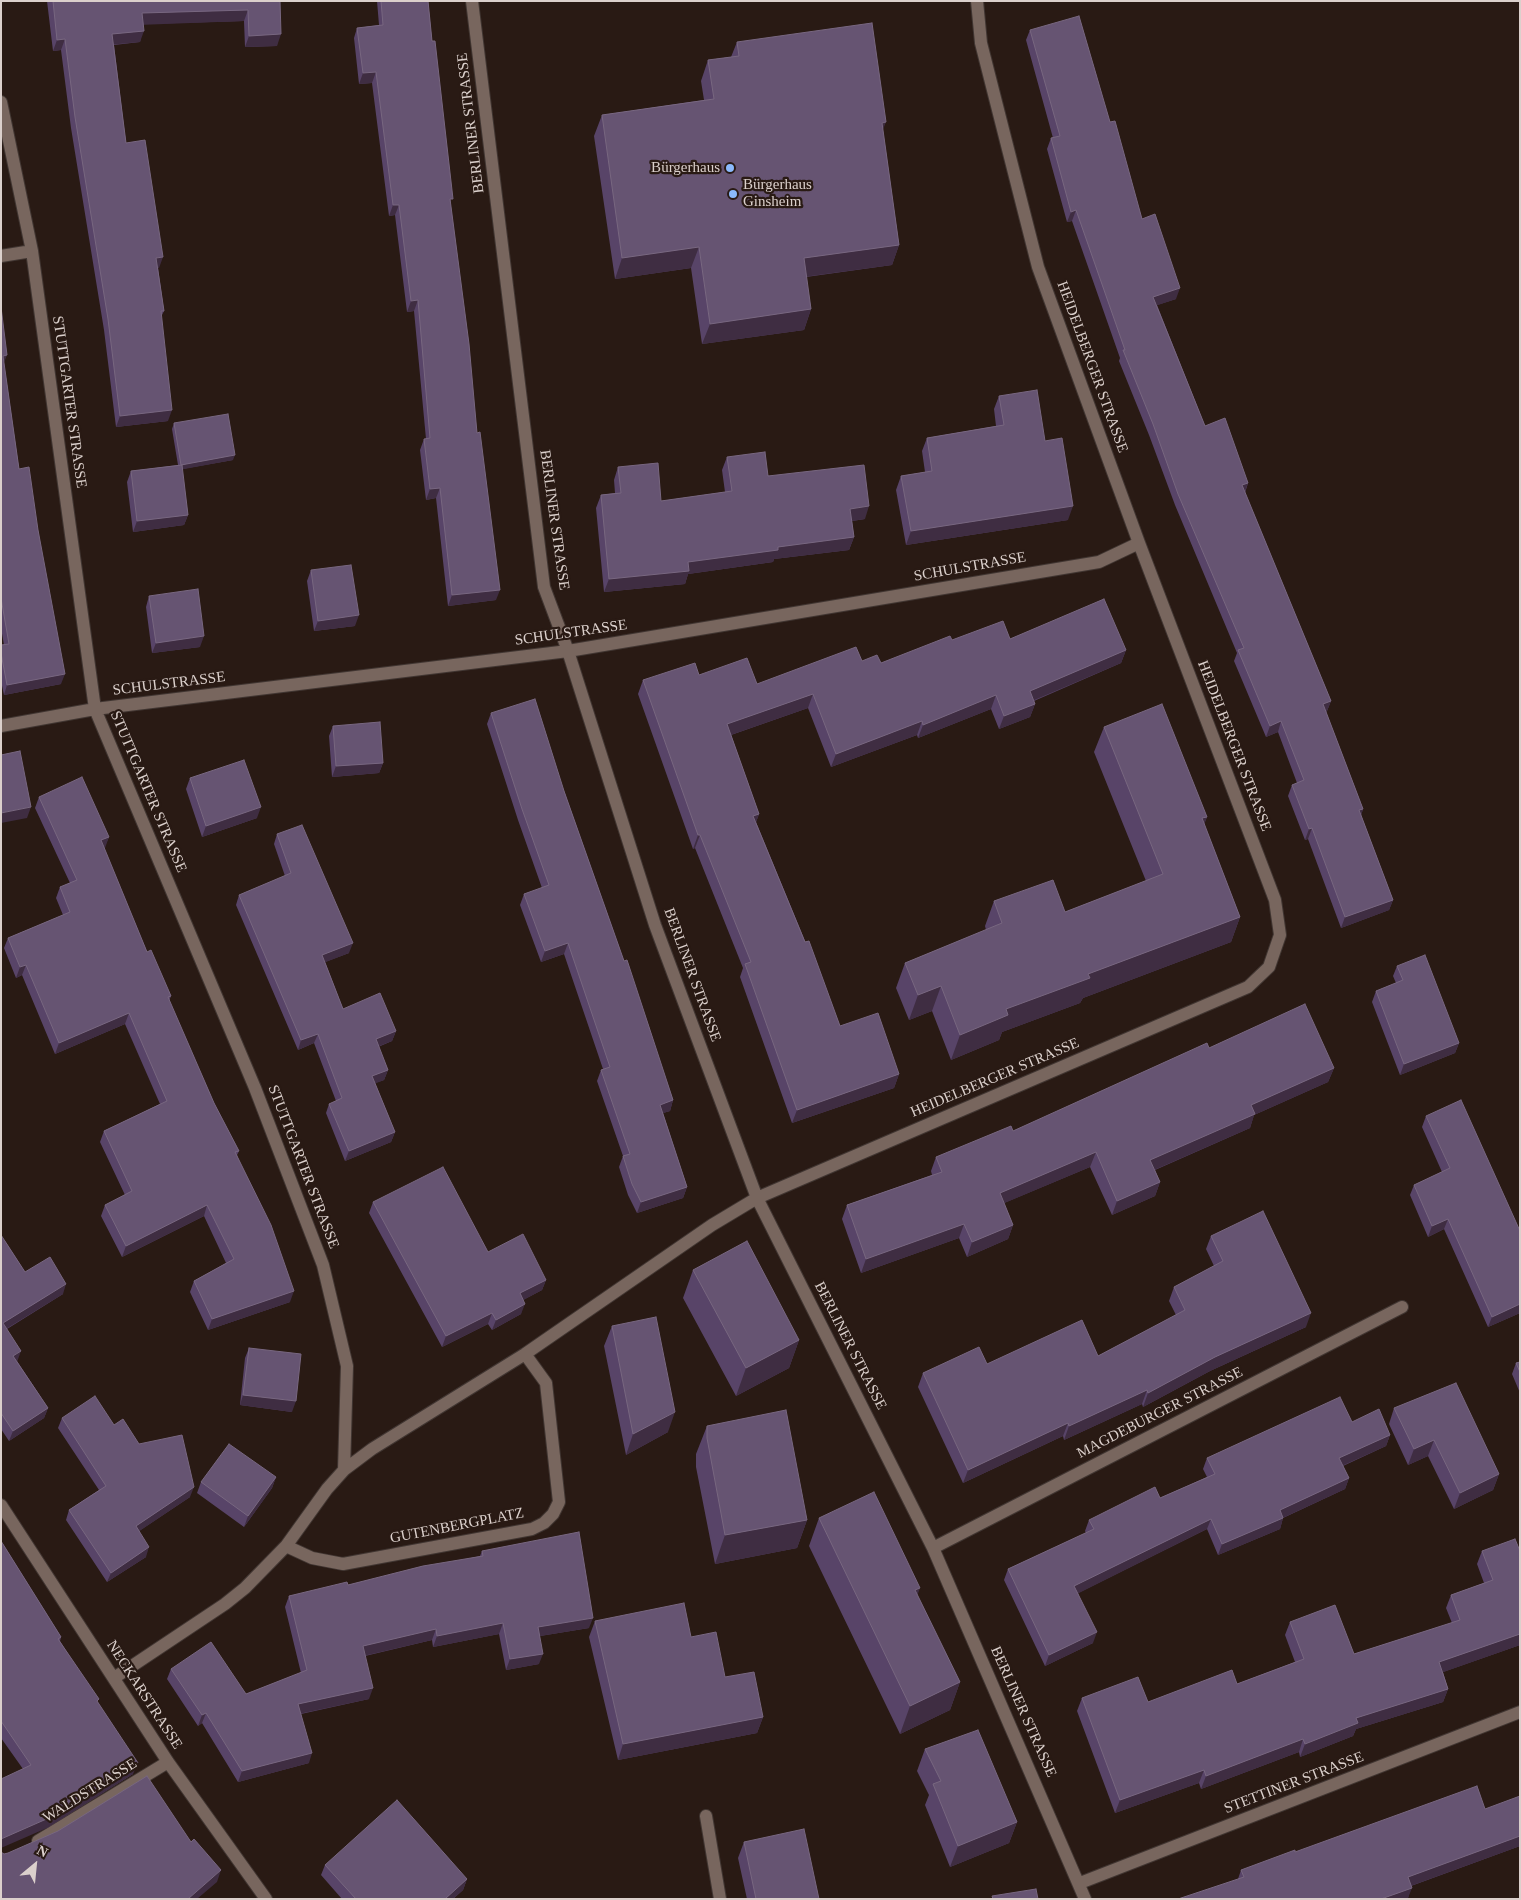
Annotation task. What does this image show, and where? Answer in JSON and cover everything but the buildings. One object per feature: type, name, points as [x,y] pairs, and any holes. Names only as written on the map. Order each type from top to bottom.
[{"type":"street","name":"BERLINER STRASSE","points":[[472,1],[544,587],[568,651],[656,925],[757,1198],[933,1548],[1080,1883],[1085,1899]]},
{"type":"street","name":"HEIDELBERGER STRASSE","points":[[757,1198],[1248,987],[1269,967],[1280,934],[1275,900],[1139,543],[1038,267],[981,43],[977,1]]},
{"type":"street","name":"STUTTGARTER STRASSE","points":[[1,102],[32,251],[95,709],[255,1088],[323,1265],[347,1366],[344,1470]]},
{"type":"street","points":[[1,256],[32,251]]},
{"type":"street","name":"SCHULSTRASSE","points":[[1,726],[95,709],[568,651],[1099,562],[1139,543]]},
{"type":"street","points":[[114,1678],[226,1604],[259,1575],[286,1546],[327,1489],[344,1470],[372,1449],[526,1354],[712,1225],[757,1198]]},
{"type":"street","name":"MAGDEBURGER STRASSE","points":[[933,1548],[1402,1308]]},
{"type":"street","name":"GUTENBERGPLATZ","points":[[286,1546],[312,1558],[343,1564],[532,1529],[544,1523],[559,1502],[558,1492],[546,1383],[526,1354]]},
{"type":"street","name":"NECKARSTRASSE","points":[[1,1505],[168,1762],[266,1899]]},
{"type":"street","name":"STETTINER STRASSE","points":[[1080,1883],[1520,1712]]},
{"type":"street","name":"WALDSTRASSE","points":[[26,1846],[51,1835],[168,1762]]},
{"type":"street","points":[[706,1816],[720,1899]]},
{"type":"place","name":"Bürgerhaus","points":[[730,168]]},
{"type":"place","name":"Bürgerhaus Ginsheim","points":[[733,194]]}]
